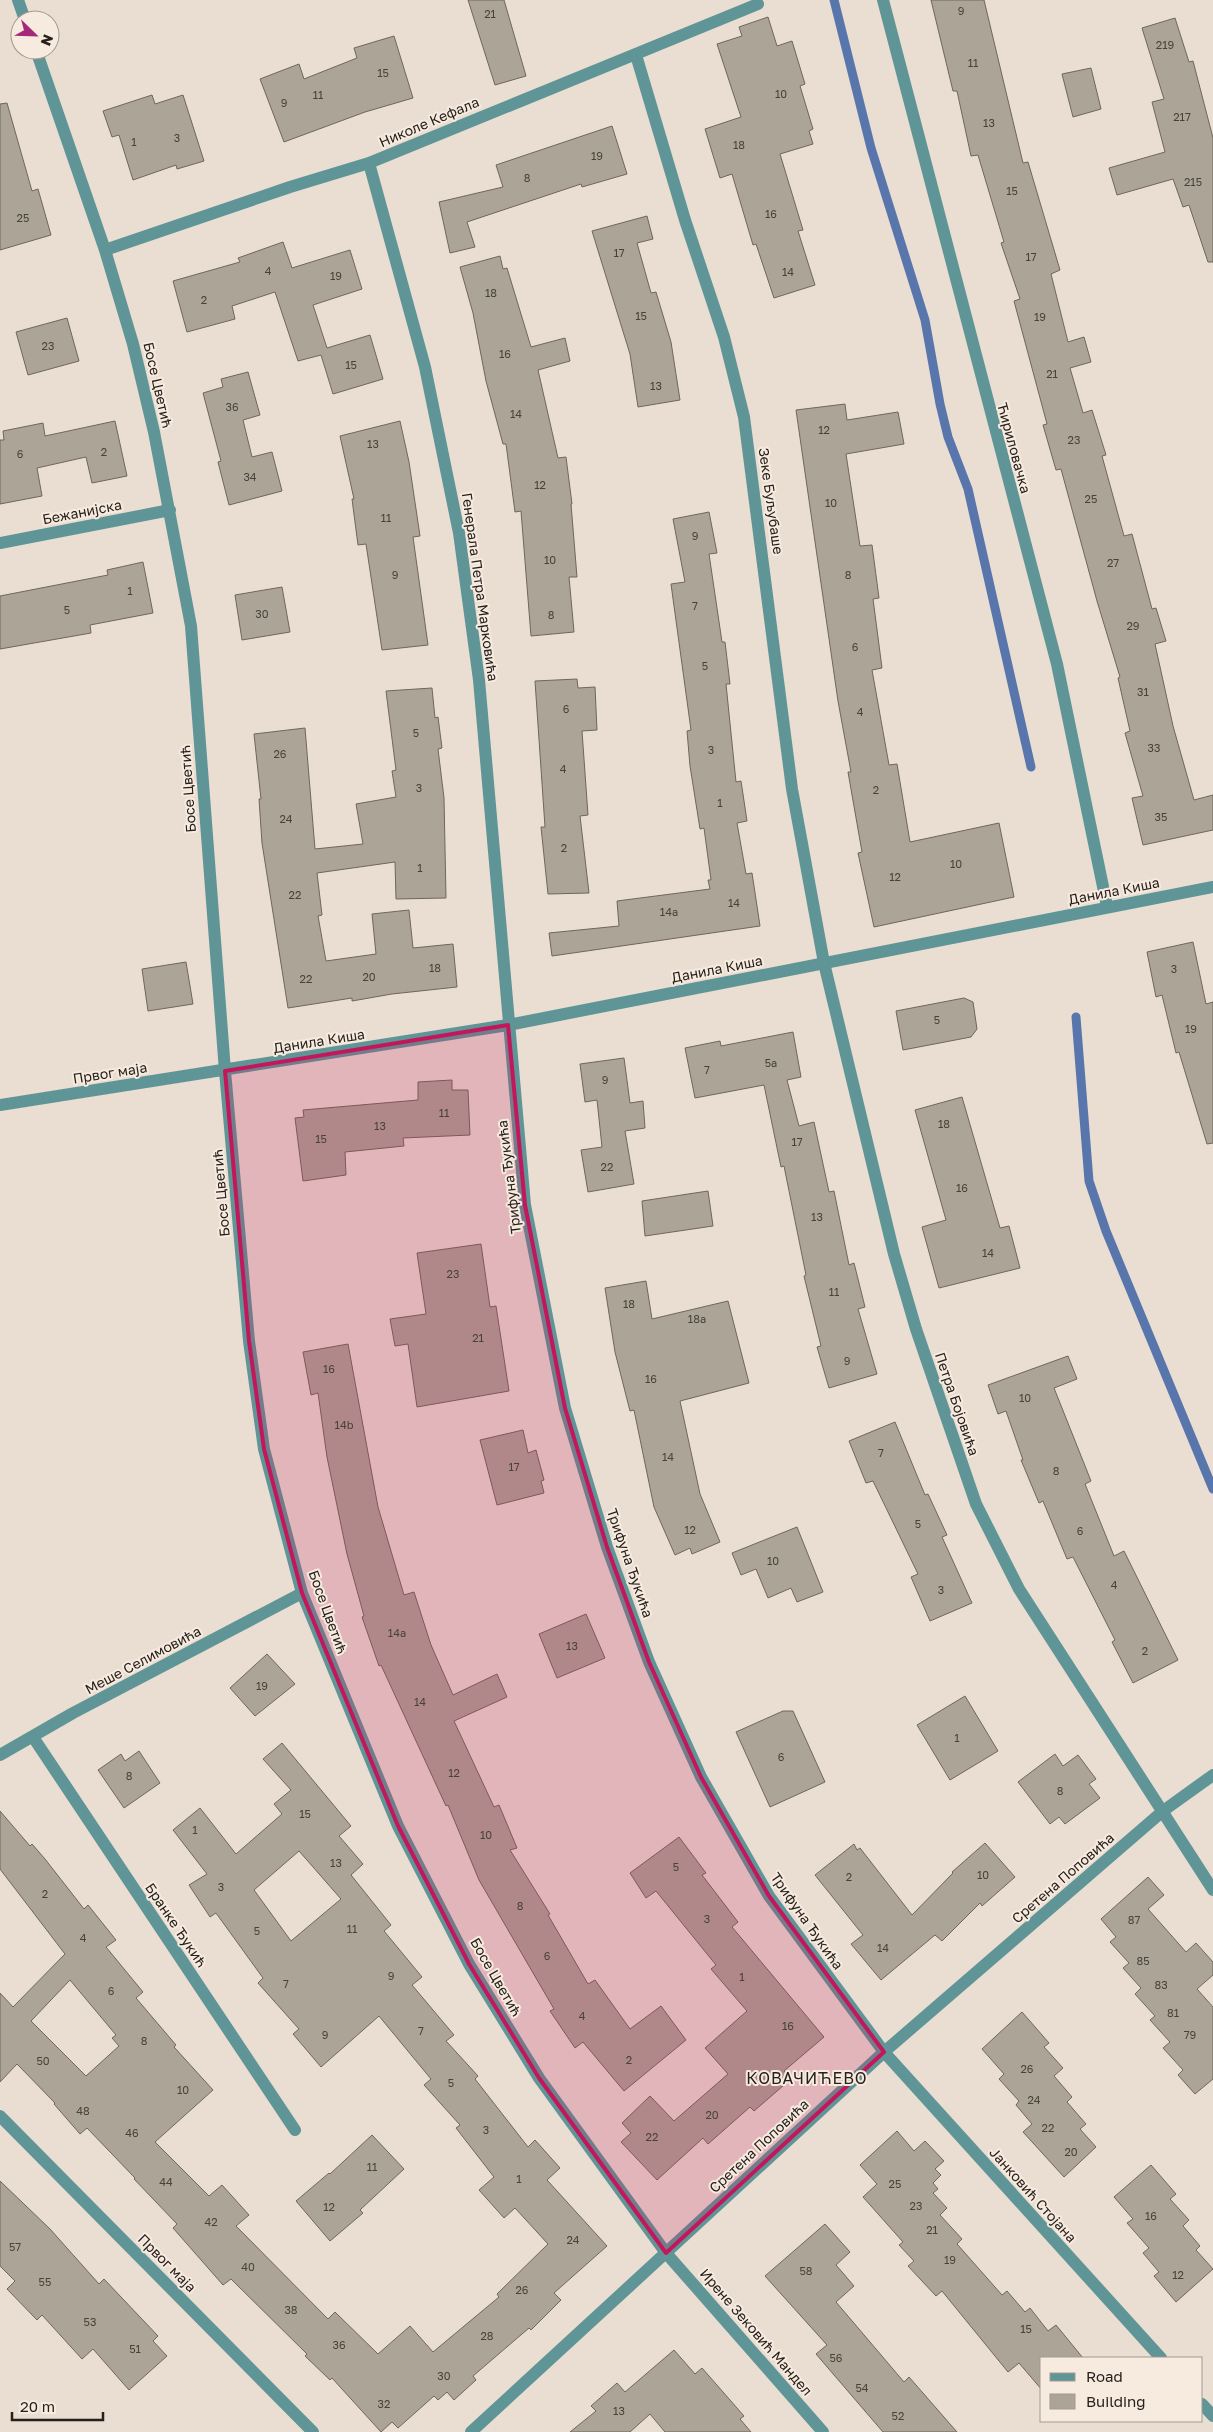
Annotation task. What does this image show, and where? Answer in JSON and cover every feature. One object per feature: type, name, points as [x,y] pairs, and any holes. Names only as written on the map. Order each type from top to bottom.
[{"type":"street","name":"Ћириловачка","points":[[883,0],[1057,664],[1107,906]]},
{"type":"street","name":"Николе Кефала","points":[[105,250],[290,187],[369,163],[758,4]]},
{"type":"street","name":"Зеке Буљубаше","points":[[636,55],[685,220],[724,336],[744,417],[792,789],[824,963]]},
{"type":"street","name":"Босе Цветић","points":[[39,60],[105,250],[133,344],[170,510],[191,626],[225,1071],[249,1341],[264,1449],[302,1594],[398,1826],[470,1964],[539,2078],[666,2253]]},
{"type":"street","name":"Генерала Петра Марковића","points":[[369,163],[425,367],[459,533],[479,680],[508,1025]]},
{"type":"street","name":"Бежанијска","points":[[0,544],[170,510]]},
{"type":"street","name":"Данила Киша","points":[[225,1071],[508,1025],[1002,930],[1107,906],[1213,887]]},
{"type":"street","name":"Петра Бојовића","points":[[824,963],[894,1254],[935,1389],[976,1504],[1019,1589],[1213,1890]]},
{"type":"street","name":"Трифуна Ђукића","points":[[508,1025],[525,1205],[565,1408],[614,1565],[649,1662],[701,1777],[769,1896],[884,2052]]},
{"type":"street","name":"Првог маја","points":[[0,1105],[225,1071]]},
{"type":"street","name":"Меше Селимовића","points":[[0,1755],[73,1713],[302,1594]]},
{"type":"street","name":"Бранке Ђукић","points":[[33,1737],[295,2130]]},
{"type":"street","name":"Сретена Поповића","points":[[471,2432],[884,2052],[1163,1811],[1213,1775]]},
{"type":"street","name":"Јанковић Стојана","points":[[884,2052],[1160,2357]]},
{"type":"street","name":"Првог маја","points":[[0,2116],[314,2432]]},
{"type":"street","name":"Ирене Зековић Мандел","points":[[666,2253],[823,2432]]},
{"type":"street","points":[[1203,2405],[1213,2416]]},
{"type":"highlighted area","points":[[508,1025],[525,1205],[565,1408],[607,1547],[649,1662],[701,1777],[769,1896],[884,2052],[666,2253],[539,2078],[469,1964],[398,1826],[302,1593],[264,1449],[249,1341],[225,1071]]},
{"type":"building","points":[[468,0],[504,0],[526,76],[495,85]]},
{"type":"building","points":[[931,0],[984,0],[1023,163],[1028,162],[1060,270],[1051,274],[1068,342],[1084,337],[1091,362],[1070,368],[1083,413],[1092,410],[1106,455],[1102,456],[1124,536],[1132,534],[1152,609],[1156,608],[1166,641],[1155,644],[1173,726],[1194,800],[1213,795],[1213,830],[1143,845],[1132,798],[1143,796],[1125,733],[1130,731],[1118,678],[1120,677],[1061,469],[1056,470],[1043,425],[1047,424],[1014,301],[1020,299],[1001,243],[1004,242],[978,155],[971,156],[957,91],[953,91]]},
{"type":"building","points":[[768,17],[777,46],[792,41],[805,84],[800,86],[813,129],[809,131],[813,144],[780,154],[803,230],[798,231],[815,285],[774,298],[756,244],[753,245],[732,174],[720,178],[705,129],[741,117],[717,44],[742,36],[739,27]]},
{"type":"building","points":[[1175,18],[1189,62],[1193,61],[1213,138],[1213,262],[1208,262],[1189,205],[1183,207],[1173,179],[1117,195],[1109,168],[1165,152],[1152,102],[1164,99],[1142,28]]},
{"type":"building","points":[[394,36],[413,98],[365,112],[284,142],[260,79],[299,64],[304,79],[357,58],[354,48]]},
{"type":"building","points":[[1091,68],[1101,109],[1073,117],[1062,74]]},
{"type":"building","points":[[152,95],[155,104],[183,95],[204,161],[177,169],[176,165],[133,180],[119,135],[112,137],[103,111]]},
{"type":"building","points":[[7,103],[32,191],[38,189],[51,235],[0,250],[0,104]]},
{"type":"building","points":[[612,126],[627,174],[582,187],[581,184],[467,222],[475,247],[450,253],[439,202],[503,187],[496,165]]},
{"type":"building","points":[[647,216],[653,239],[637,243],[651,293],[656,292],[671,342],[680,400],[638,407],[630,354],[592,231]]},
{"type":"building","points":[[283,242],[292,268],[350,250],[362,289],[313,305],[327,348],[370,335],[383,379],[333,394],[321,355],[298,361],[275,292],[232,306],[235,319],[187,332],[173,281],[240,262],[238,258]]},
{"type":"building","points":[[500,256],[503,269],[507,268],[531,347],[565,338],[570,361],[538,370],[558,458],[566,457],[572,504],[577,577],[569,577],[574,632],[531,636],[521,511],[515,512],[506,444],[503,444],[486,381],[473,313],[460,267]]},
{"type":"building","points":[[67,318],[79,361],[28,375],[16,332]]},
{"type":"building","points":[[248,372],[260,415],[243,420],[252,457],[272,452],[282,491],[229,505],[218,462],[221,461],[203,393],[223,387],[221,379]]},
{"type":"building","points":[[845,404],[847,420],[898,412],[904,444],[846,454],[860,546],[872,545],[879,598],[873,599],[882,668],[872,670],[889,765],[897,764],[910,842],[999,823],[1014,897],[874,927],[858,853],[862,852],[848,772],[851,772],[838,701],[796,410]]},
{"type":"building","points":[[115,421],[127,476],[92,483],[86,457],[37,468],[42,496],[0,504],[0,440],[4,440],[3,431],[43,423],[45,436]]},
{"type":"building","points":[[400,421],[409,462],[420,536],[413,537],[428,645],[382,650],[366,544],[358,545],[352,499],[354,499],[340,436]]},
{"type":"building","points":[[709,512],[717,553],[709,554],[722,642],[725,642],[730,684],[726,684],[736,782],[741,781],[747,821],[737,823],[746,874],[752,873],[760,926],[552,956],[549,933],[619,926],[617,901],[710,889],[708,880],[711,880],[704,828],[700,829],[690,766],[687,731],[691,730],[671,584],[685,582],[673,519]]},
{"type":"building","points":[[143,562],[153,613],[90,625],[91,633],[0,649],[0,596],[108,575],[107,570]]},
{"type":"building","points":[[282,587],[290,632],[242,640],[235,595]]},
{"type":"building","points":[[577,679],[578,688],[595,687],[597,730],[582,731],[588,815],[580,816],[589,893],[548,894],[541,827],[545,827],[535,681]]},
{"type":"building","points":[[432,688],[435,718],[438,717],[442,748],[438,749],[444,798],[446,898],[396,899],[395,862],[317,873],[322,915],[318,916],[326,961],[376,954],[372,914],[409,910],[413,948],[453,944],[457,987],[392,994],[352,1001],[352,998],[288,1008],[262,843],[259,799],[261,799],[254,734],[305,728],[315,849],[363,844],[356,804],[396,797],[392,771],[396,770],[386,691]]},
{"type":"building","points":[[1193,942],[1206,1004],[1213,1002],[1213,1143],[1207,1144],[1179,1052],[1176,1053],[1162,995],[1156,997],[1147,952]]},
{"type":"building","points":[[186,962],[193,1004],[148,1011],[142,969]]},
{"type":"building","points":[[964,998],[973,1002],[977,1029],[971,1037],[903,1050],[896,1011]]},
{"type":"building","points":[[793,1032],[801,1077],[787,1080],[799,1126],[814,1122],[829,1192],[834,1191],[849,1265],[854,1263],[865,1307],[858,1309],[877,1374],[829,1388],[817,1347],[821,1346],[804,1276],[806,1275],[784,1166],[781,1167],[764,1085],[695,1098],[685,1048],[720,1041],[721,1046]]},
{"type":"building","points":[[624,1058],[630,1103],[643,1101],[645,1128],[625,1131],[634,1184],[588,1192],[581,1150],[602,1147],[597,1100],[585,1102],[580,1064]]},
{"type":"building","points":[[452,1080],[452,1090],[468,1090],[470,1135],[403,1138],[404,1146],[345,1152],[346,1175],[303,1181],[295,1118],[304,1117],[303,1110],[418,1100],[418,1082]]},
{"type":"building","points":[[962,1097],[1000,1228],[1009,1226],[1020,1268],[939,1288],[922,1227],[946,1220],[915,1110]]},
{"type":"building","points":[[708,1191],[713,1226],[645,1236],[642,1201]]},
{"type":"building","points":[[481,1244],[490,1307],[496,1306],[509,1391],[417,1407],[408,1344],[395,1346],[390,1319],[426,1314],[417,1253]]},
{"type":"building","points":[[646,1281],[652,1319],[728,1301],[749,1383],[680,1401],[700,1494],[720,1542],[692,1554],[690,1548],[675,1555],[654,1507],[634,1410],[630,1411],[615,1352],[605,1288]]},
{"type":"building","points":[[348,1344],[378,1507],[404,1595],[414,1592],[431,1645],[453,1695],[497,1674],[507,1697],[454,1721],[494,1807],[499,1805],[517,1848],[510,1850],[550,1914],[548,1915],[588,1984],[595,1980],[630,2029],[661,2006],[686,2040],[624,2091],[583,2042],[575,2048],[550,2011],[554,2009],[479,1880],[448,1805],[446,1806],[381,1665],[379,1666],[362,1617],[364,1616],[347,1554],[327,1457],[318,1393],[311,1395],[303,1352]]},
{"type":"building","points":[[1068,1356],[1077,1379],[1054,1388],[1091,1481],[1085,1484],[1114,1556],[1124,1551],[1178,1660],[1133,1683],[1112,1642],[1115,1640],[1073,1557],[1067,1559],[1043,1501],[1039,1503],[1021,1460],[1023,1460],[1006,1411],[998,1414],[988,1385]]},
{"type":"building","points":[[895,1422],[925,1495],[928,1494],[947,1535],[942,1537],[972,1603],[930,1621],[911,1577],[918,1574],[873,1481],[866,1483],[849,1441]]},
{"type":"building","points":[[523,1430],[528,1453],[536,1450],[544,1480],[541,1481],[544,1493],[497,1505],[480,1440]]},
{"type":"building","points":[[797,1527],[823,1592],[797,1602],[791,1588],[768,1598],[756,1569],[741,1575],[732,1553]]},
{"type":"building","points":[[586,1614],[605,1658],[557,1678],[539,1634]]},
{"type":"building","points":[[267,1654],[295,1684],[255,1716],[230,1688]]},
{"type":"building","points":[[965,1696],[998,1751],[950,1780],[917,1725]]},
{"type":"building","points":[[783,1711],[793,1711],[825,1782],[770,1807],[736,1732]]},
{"type":"building","points":[[282,1743],[351,1826],[339,1836],[363,1864],[351,1875],[391,1925],[384,1931],[422,1977],[412,1985],[454,2035],[446,2041],[478,2076],[475,2079],[528,2147],[535,2140],[560,2168],[547,2180],[607,2246],[554,2293],[561,2300],[531,2330],[529,2328],[473,2376],[476,2380],[454,2400],[447,2392],[438,2400],[434,2396],[398,2428],[392,2422],[381,2432],[332,2378],[330,2380],[305,2356],[307,2354],[231,2279],[223,2285],[173,2228],[177,2224],[87,2128],[80,2134],[55,2103],[17,2064],[0,2082],[0,1993],[13,2007],[65,1954],[0,1869],[0,1811],[30,1846],[32,1844],[45,1859],[84,1909],[88,1905],[116,1940],[106,1947],[143,1992],[136,1998],[176,2045],[174,2047],[213,2090],[155,2142],[209,2196],[222,2185],[249,2215],[236,2226],[328,2319],[335,2312],[378,2354],[410,2326],[433,2352],[499,2297],[497,2294],[548,2244],[515,2208],[504,2218],[479,2190],[494,2177],[456,2128],[460,2125],[424,2085],[431,2079],[379,2016],[321,2067],[293,2034],[299,2029],[258,1983],[263,1978],[216,1913],[210,1917],[189,1885],[207,1874],[173,1830],[200,1808],[236,1854],[282,1814],[274,1804],[291,1790],[263,1759]],"holes":[[[299,1851],[341,1899],[291,1941],[254,1890]],[[70,1980],[116,2035],[112,2038],[119,2046],[86,2076],[31,2021]]]},
{"type":"building","points":[[139,1751],[160,1783],[124,1808],[98,1770],[121,1754],[125,1761]]},
{"type":"building","points":[[1055,1754],[1063,1766],[1078,1755],[1096,1779],[1089,1784],[1100,1798],[1065,1824],[1059,1817],[1050,1824],[1018,1782]]},
{"type":"building","points":[[679,1837],[706,1873],[702,1875],[738,1922],[732,1927],[824,2037],[784,2071],[791,2079],[754,2111],[750,2107],[708,2144],[703,2138],[657,2180],[621,2142],[631,2133],[622,2123],[650,2096],[674,2121],[728,2074],[705,2048],[747,2011],[711,1969],[716,1965],[656,1891],[646,1898],[630,1873]]},
{"type":"building","points":[[985,1843],[1015,1877],[982,1906],[980,1903],[942,1941],[935,1935],[881,1980],[851,1944],[863,1935],[815,1875],[854,1844],[857,1850],[860,1848],[912,1915],[952,1872]]},
{"type":"building","points":[[1148,1877],[1164,1895],[1148,1909],[1186,1952],[1196,1943],[1213,1962],[1213,1975],[1197,1989],[1213,2007],[1213,2079],[1195,2094],[1178,2075],[1183,2070],[1163,2048],[1170,2042],[1150,2020],[1155,2016],[1135,1994],[1141,1988],[1123,1968],[1129,1963],[1110,1942],[1116,1937],[1101,1919]]},
{"type":"building","points":[[1022,2012],[1049,2043],[1044,2047],[1063,2068],[1054,2076],[1072,2097],[1067,2102],[1086,2124],[1080,2129],[1096,2147],[1064,2177],[1023,2132],[1032,2124],[1016,2105],[1019,2101],[999,2079],[1004,2074],[982,2049]]},
{"type":"building","points":[[897,2131],[914,2151],[925,2141],[944,2161],[935,2169],[941,2175],[933,2183],[938,2189],[933,2193],[947,2208],[940,2215],[962,2239],[957,2244],[1002,2295],[1007,2291],[1025,2312],[1030,2308],[1048,2331],[1056,2325],[1082,2357],[1040,2357],[1040,2388],[1019,2363],[1008,2372],[942,2291],[936,2296],[908,2266],[914,2261],[899,2245],[903,2242],[863,2197],[877,2184],[860,2165]]},
{"type":"building","points":[[372,2135],[404,2169],[360,2210],[363,2213],[330,2241],[296,2201],[330,2174]]},
{"type":"building","points":[[1151,2165],[1176,2194],[1170,2199],[1189,2220],[1183,2226],[1200,2246],[1196,2250],[1213,2269],[1176,2302],[1154,2276],[1159,2272],[1143,2253],[1149,2248],[1127,2223],[1133,2219],[1114,2197]]},
{"type":"building","points":[[0,2181],[50,2229],[99,2284],[104,2279],[158,2336],[153,2341],[167,2356],[129,2390],[93,2349],[82,2359],[42,2315],[37,2320],[7,2289],[15,2281],[0,2266]]},
{"type":"building","points":[[825,2224],[850,2252],[836,2265],[854,2286],[836,2302],[904,2382],[909,2377],[957,2432],[883,2432],[816,2354],[827,2345],[765,2276]]},
{"type":"building","points":[[674,2350],[695,2374],[702,2368],[744,2416],[740,2419],[751,2432],[665,2432],[650,2414],[630,2432],[570,2432],[596,2411],[591,2406],[617,2383],[625,2392]]},
{"type":"waterway","points":[[834,0],[871,148],[925,320],[940,404],[948,437],[968,489],[1031,767]]},
{"type":"waterway","points":[[1076,1017],[1089,1181],[1106,1231],[1213,1489]]},
{"type":"district","name":"КОВАЧИЋЕВО","points":[[807,2078]]}]
